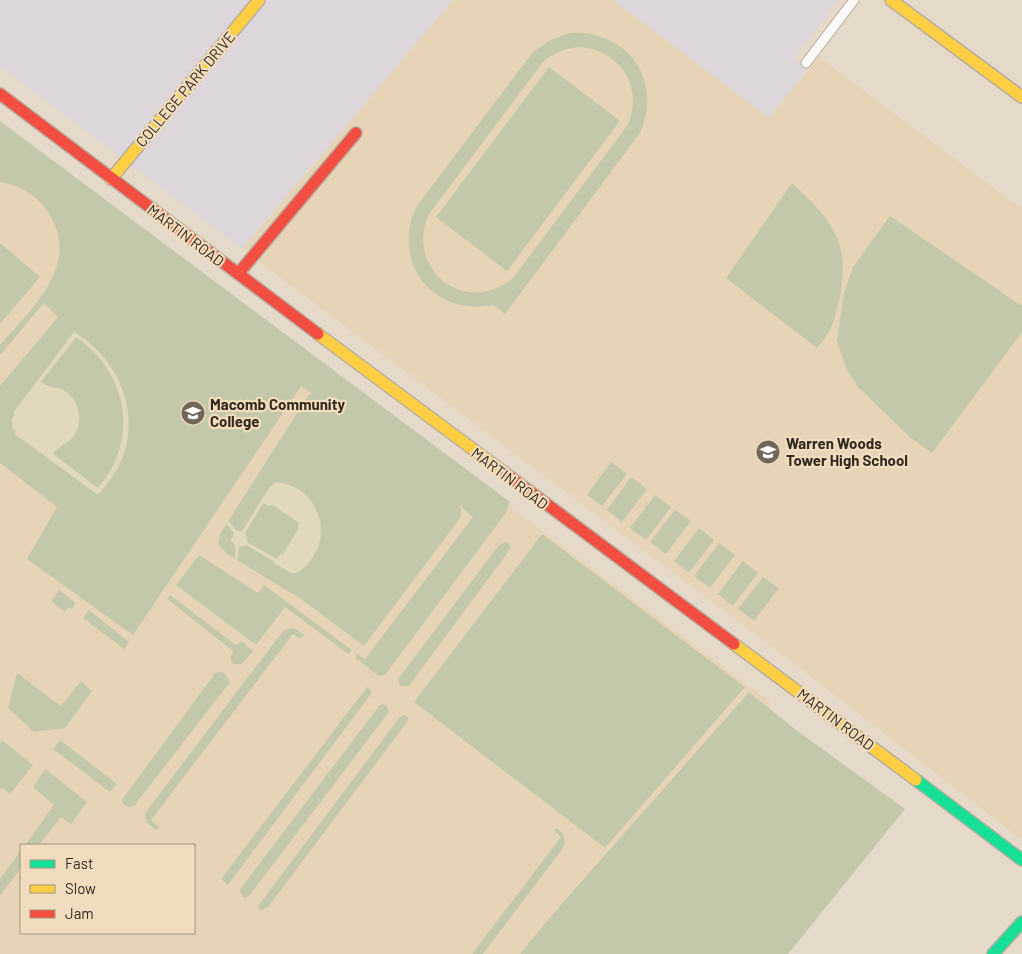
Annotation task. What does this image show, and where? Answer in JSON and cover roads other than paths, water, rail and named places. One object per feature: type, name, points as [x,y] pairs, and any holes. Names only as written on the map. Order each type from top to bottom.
[{"type":"street","name":"COLLEGE PARK DRIVE","points":[[111,179],[259,0]]},
{"type":"street","points":[[806,63],[854,0]]},
{"type":"street","points":[[891,0],[1022,97]]},
{"type":"street","name":"MARTIN ROAD","points":[[0,94],[1022,860]]},
{"type":"street","points":[[238,274],[356,133]]},
{"type":"street","points":[[993,954],[1022,922]]},
{"type":"place","name":"Macomb Community College","points":[[193,413]]},
{"type":"place","name":"Warren Woods Tower High School","points":[[768,452]]}]
